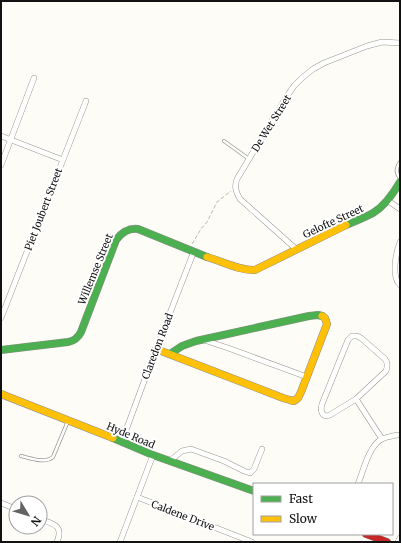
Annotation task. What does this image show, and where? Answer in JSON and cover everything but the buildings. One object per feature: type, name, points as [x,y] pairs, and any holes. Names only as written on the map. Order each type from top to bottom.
[{"type":"street","name":"De Wet Street","points":[[235,187],[235,183],[249,158],[294,86],[308,73],[324,63],[367,46],[382,42],[400,43]]},
{"type":"street","points":[[1,165],[34,78]]},
{"type":"street","name":"Piet Joubert Street","points":[[1,318],[86,101]]},
{"type":"street","points":[[1,136],[62,160]]},
{"type":"street","name":"Gelofte Street","points":[[265,265],[296,249],[373,214],[387,200],[400,182]]},
{"type":"street","points":[[235,187],[240,199],[296,249]]},
{"type":"street","points":[[387,200],[400,209]]},
{"type":"street","name":"Willemse Street","points":[[1,350],[72,342],[76,340],[81,332],[116,240],[119,234],[129,228],[138,229],[192,251],[246,270],[252,270],[265,265]]},
{"type":"street","points":[[400,242],[397,253],[395,274],[400,285]]},
{"type":"street","name":"Claredon Road","points":[[122,441],[192,251]]},
{"type":"street","points":[[156,349],[292,402],[297,400],[307,377],[327,324],[327,320],[320,315],[309,316],[204,340],[183,346],[170,354]]},
{"type":"street","points":[[352,336],[361,338],[385,359],[388,366],[386,371],[356,399],[330,415],[326,416],[322,413],[322,404],[348,340],[352,336]]},
{"type":"street","points":[[204,340],[307,377]]},
{"type":"street","name":"Hyde Road","points":[[1,394],[122,441],[153,455],[253,491]]},
{"type":"street","points":[[356,399],[382,439]]},
{"type":"street","points":[[358,483],[375,444],[382,439],[397,435]]},
{"type":"street","points":[[170,461],[182,451],[190,449],[224,461],[250,473],[254,469],[262,449]]},
{"type":"street","points":[[120,542],[153,455]]},
{"type":"street","name":"Caldene Drive","points":[[137,497],[252,542]]},
{"type":"street","points":[[48,522],[58,528],[60,532],[57,542]]},
{"type":"street","points":[[369,535],[387,542]]},
{"type":"street","points":[[398,542],[400,538]]},
{"type":"lane","points":[[224,141],[249,158]]},
{"type":"lane","points":[[400,162],[396,170],[396,173],[400,178]]},
{"type":"lane","points":[[21,456],[45,461],[50,460],[53,457],[68,420]]},
{"type":"path","points":[[192,251],[201,229],[207,222],[216,202],[235,187]]},
{"type":"traffic: fast","points":[[346,225],[373,213],[381,207],[395,191],[400,182]]},
{"type":"traffic: fast","points":[[1,350],[68,342],[77,338],[81,332],[116,240],[126,231],[138,229],[207,257]]},
{"type":"traffic: fast","points":[[170,354],[182,346],[196,341],[309,316],[322,316]]},
{"type":"traffic: fast","points":[[113,438],[153,455],[253,491]]},
{"type":"traffic: slow","points":[[207,257],[237,267],[255,270],[346,225]]},
{"type":"traffic: slow","points":[[156,349],[294,401],[298,398],[301,392],[327,324],[325,318],[322,316]]},
{"type":"traffic: slow","points":[[1,394],[113,438]]},
{"type":"traffic: jam","points":[[369,535],[387,542]]}]
